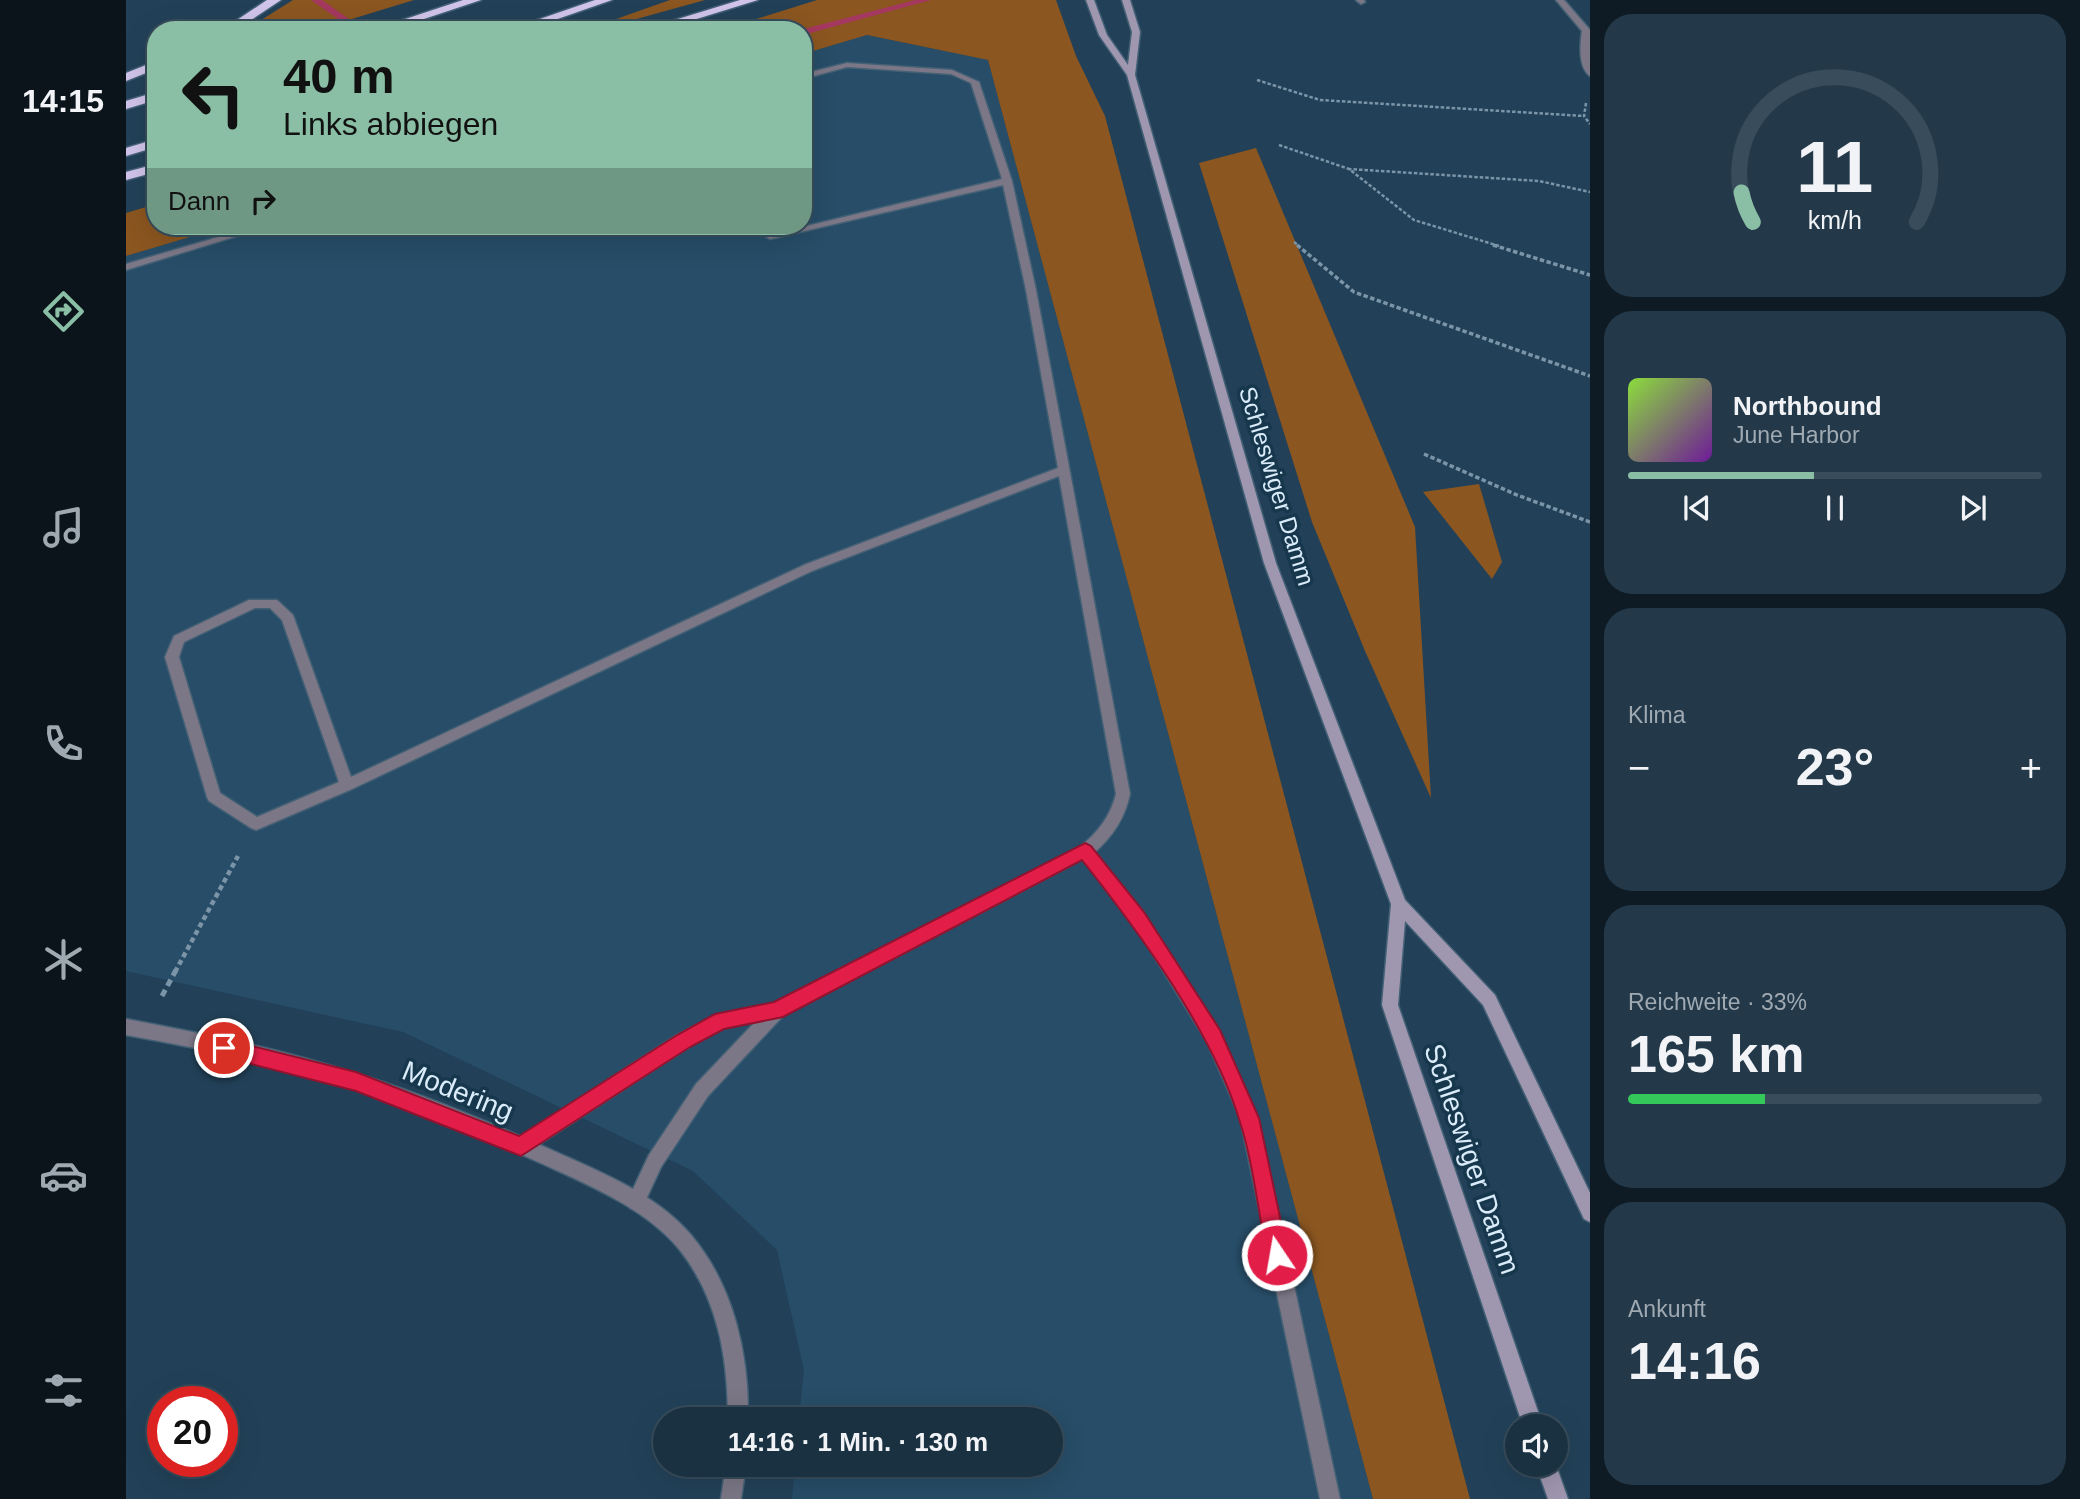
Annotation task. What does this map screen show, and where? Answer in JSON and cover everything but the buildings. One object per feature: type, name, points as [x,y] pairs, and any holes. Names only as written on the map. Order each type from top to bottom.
[{"type":"highway","points":[[242,21],[275,0]]},
{"type":"highway","points":[[407,21],[475,0]]},
{"type":"highway","points":[[542,21],[606,0]]},
{"type":"highway","points":[[679,21],[752,0]]},
{"type":"highway","points":[[126,77],[147,69]]},
{"type":"highway","points":[[126,105],[147,99]]},
{"type":"highway","points":[[126,152],[147,145]]},
{"type":"highway","points":[[126,176],[147,171]]},
{"type":"main road","name":"Schleswiger Damm","points":[[1090,0],[1103,35],[1131,75],[1270,563],[1399,904],[1489,1000],[1590,1213]]},
{"type":"main road","name":"Schleswiger Damm","points":[[1126,0],[1136,32],[1131,75]]},
{"type":"main road","name":"Schleswiger Damm","points":[[1399,904],[1390,1006],[1529,1414]]},
{"type":"main road","points":[[1550,1477],[1558,1499]]},
{"type":"street","points":[[1560,0],[1588,34],[1585,62],[1590,74]]},
{"type":"street","points":[[521,1146],[683,1041],[722,1020],[777,1011],[1085,851],[1110,828],[1120,810],[1123,794],[1031,290],[1007,181],[975,82],[952,72],[846,65],[812,74]]},
{"type":"street","points":[[812,226],[1007,181]]},
{"type":"street","points":[[126,267],[234,235]]},
{"type":"street","points":[[770,236],[774,235]]},
{"type":"street","points":[[347,785],[288,618],[273,603],[253,603],[179,639],[172,657],[214,797],[256,824],[347,785],[808,568],[1062,471]]},
{"type":"street","points":[[1085,851],[1138,917],[1213,1037],[1249,1118],[1330,1499]]},
{"type":"street","points":[[636,1202],[655,1161],[702,1090],[777,1011]]},
{"type":"street","name":"Modering","points":[[135,1029],[251,1053],[356,1081],[521,1146],[582,1173],[636,1202],[683,1238],[703,1265],[731,1334],[737,1407]]},
{"type":"street","points":[[731,1499],[734,1477]]},
{"type":"path","points":[[1257,80],[1320,100],[1584,116]]},
{"type":"path","points":[[1279,145],[1349,169],[1539,181],[1590,192]]},
{"type":"path","points":[[1349,169],[1414,219],[1590,275]]},
{"type":"path","points":[[1294,242],[1354,292],[1590,376]]},
{"type":"path","points":[[1423,454],[1517,495],[1590,522]]},
{"type":"path","points":[[135,1029],[256,824]]},
{"type":"shaded area","points":[[293,0],[414,0],[345,21],[259,21]]},
{"type":"shaded area","points":[[670,0],[705,0],[629,21],[610,21]]},
{"type":"shaded area","points":[[817,0],[1056,0],[1076,56],[1105,116],[1470,1499],[1373,1499],[988,60],[867,35],[812,51],[812,21],[750,21]]},
{"type":"shaded area","points":[[867,35],[988,60],[1373,1499],[792,1499],[794,1477],[1063,1477],[1063,1407],[800,1407],[804,1370],[777,1250],[693,1171],[403,1032],[126,971],[126,256],[197,235],[812,235],[812,51]]},
{"type":"shaded area","points":[[1256,148],[1415,527],[1431,798],[1365,651],[1312,522],[1199,163]]},
{"type":"shaded area","points":[[147,207],[147,235],[197,235],[126,256],[126,213]]},
{"type":"shaded area","points":[[1479,484],[1502,562],[1492,579],[1423,492]]},
{"type":"waterway","points":[[316,0],[344,19]]},
{"type":"waterway","points":[[812,30],[926,0]]},
{"type":"route","points":[[224,1048],[356,1081],[423,1105],[521,1146],[683,1041],[722,1020],[777,1011],[1085,851],[1138,917],[1213,1037],[1249,1118],[1277,1255]]}]
